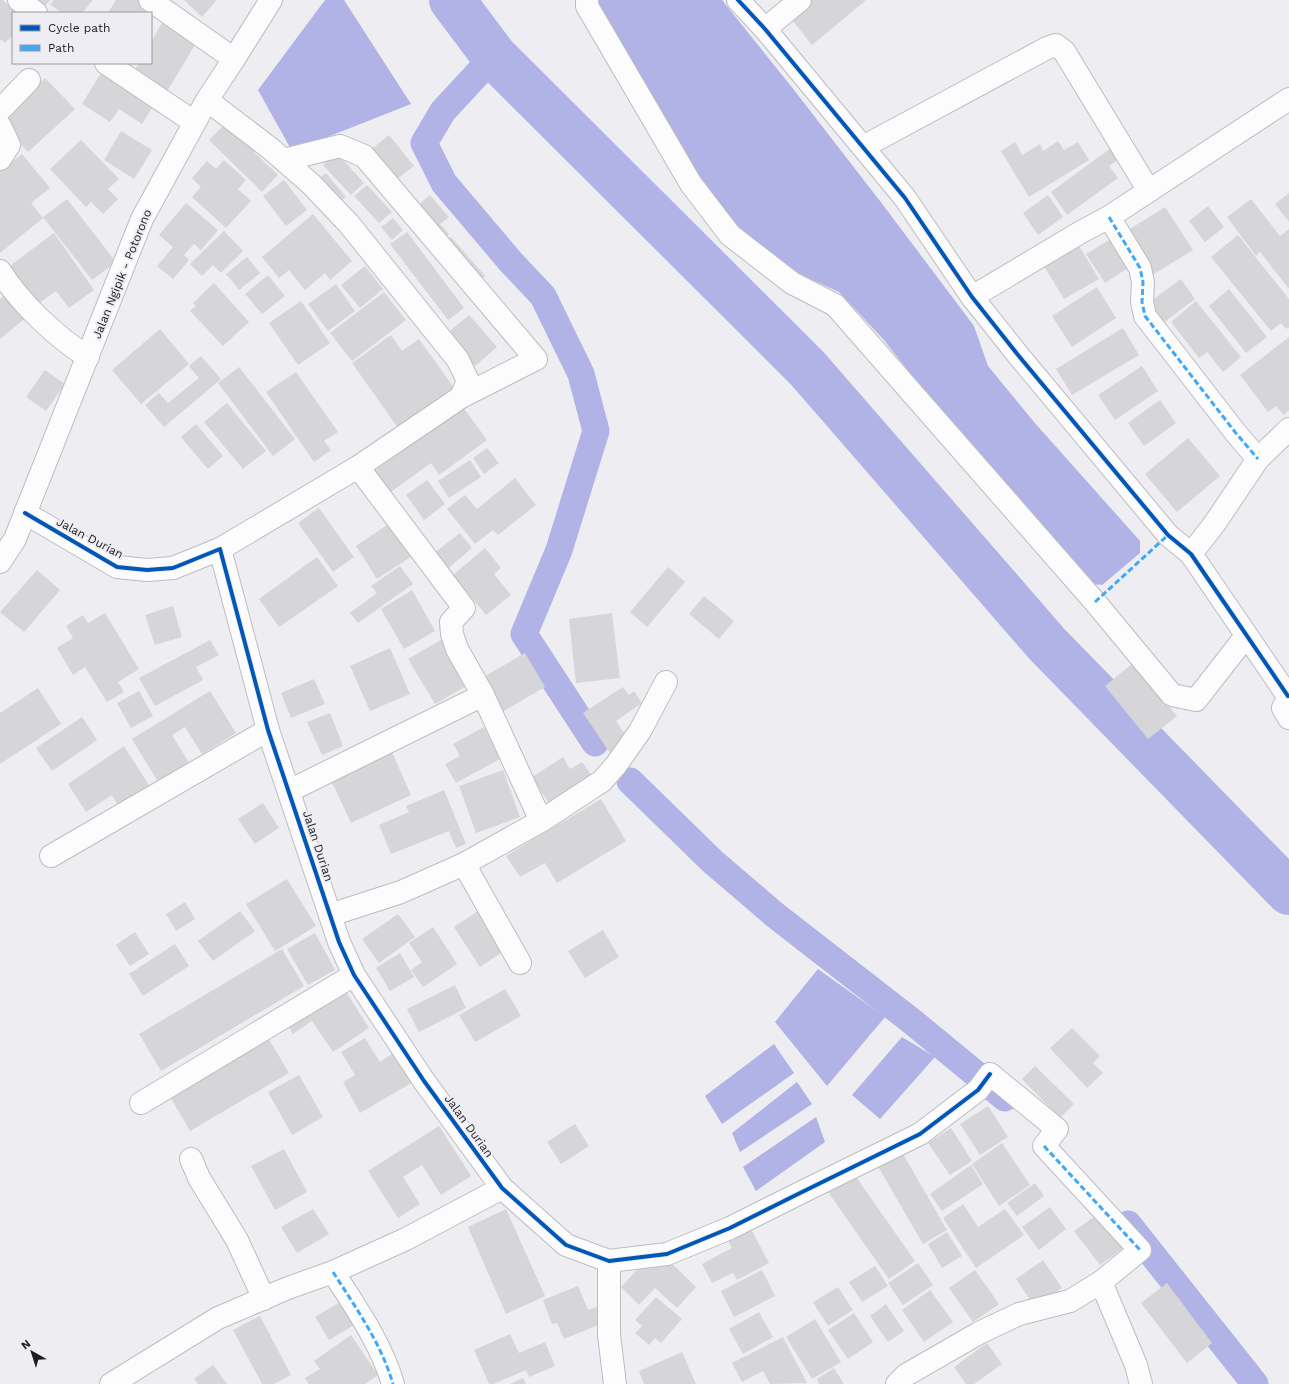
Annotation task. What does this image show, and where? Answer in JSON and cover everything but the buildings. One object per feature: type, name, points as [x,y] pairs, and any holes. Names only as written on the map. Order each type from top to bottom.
[{"type":"street","points":[[19,0],[35,12]]},
{"type":"street","points":[[150,0],[234,59]]},
{"type":"street","name":"Jalan Ngipik - Potorono","points":[[0,562],[7,535],[25,513],[142,219],[194,122],[271,0]]},
{"type":"street","points":[[587,0],[587,6],[691,184],[730,235],[792,283],[835,305],[1095,602],[1172,695],[1196,700],[1246,636]]},
{"type":"street","points":[[738,0],[905,198],[972,298],[1018,355],[1168,535],[1191,554],[1289,703]]},
{"type":"street","points":[[764,29],[800,0]]},
{"type":"street","points":[[863,147],[1047,48],[1056,45],[1064,51],[1149,191]]},
{"type":"street","points":[[107,64],[194,122]]},
{"type":"street","points":[[0,110],[29,80]]},
{"type":"street","points":[[972,298],[1081,232],[1109,217],[1289,98]]},
{"type":"street","points":[[207,100],[284,160],[311,184],[350,224],[458,360],[468,381],[461,397]]},
{"type":"street","points":[[0,126],[10,145],[0,159]]},
{"type":"street","points":[[220,549],[358,467],[461,397],[536,359],[364,156],[340,146],[284,160]]},
{"type":"street","points":[[1109,217],[1140,268],[1144,282],[1142,302],[1145,316],[1258,459]]},
{"type":"street","points":[[0,271],[31,310],[77,350],[88,357]]},
{"type":"street","points":[[1191,554],[1216,523],[1258,459],[1289,429]]},
{"type":"street","points":[[358,467],[464,608],[452,622],[452,634],[457,649],[483,695],[541,821]]},
{"type":"street","name":"Jalan Durian","points":[[25,513],[117,566],[146,570],[174,568],[220,549],[268,730],[339,942],[354,975],[424,1081],[502,1188],[566,1245],[610,1261]]},
{"type":"street","points":[[330,915],[401,892],[464,864],[541,821],[602,781],[616,765],[640,731],[666,682]]},
{"type":"street","points":[[289,791],[483,695]]},
{"type":"street","points":[[52,856],[268,730]]},
{"type":"street","points":[[464,864],[520,963]]},
{"type":"street","points":[[141,1103],[354,975]]},
{"type":"street","points":[[615,1384],[609,1335],[610,1261],[667,1254],[730,1228],[920,1134],[984,1082],[1057,1129],[1044,1146],[1140,1250],[1101,1282],[1070,1301],[1019,1314],[979,1332],[906,1375],[897,1384]]},
{"type":"street","points":[[191,1160],[199,1178],[237,1240],[264,1299]]},
{"type":"street","points":[[111,1384],[218,1318],[288,1288],[333,1272],[406,1239],[502,1188]]},
{"type":"street","points":[[333,1272],[365,1321],[389,1370],[393,1384]]},
{"type":"street","points":[[1101,1282],[1136,1365],[1141,1384]]},
{"type":"water","points":[[325,0],[344,0],[411,104],[292,151],[258,90]]},
{"type":"water","points":[[596,0],[722,0],[880,201],[974,326],[988,366],[1034,422],[1140,541],[1140,553],[1102,585],[1092,584],[922,388],[883,339],[839,292],[786,268],[742,238],[702,184]]},
{"type":"water","points":[[818,969],[885,1017],[827,1086],[775,1022]]},
{"type":"water","points":[[902,1037],[935,1057],[880,1119],[852,1095]]},
{"type":"water","points":[[774,1044],[794,1073],[722,1124],[705,1096]]},
{"type":"water","points":[[797,1082],[812,1104],[740,1152],[732,1133]]},
{"type":"water","points":[[816,1117],[825,1142],[756,1191],[743,1167]]},
{"type":"waterway","points":[[452,0],[494,56],[807,368],[1047,644],[1289,892]]},
{"type":"waterway","points":[[494,56],[443,111],[424,143],[444,183],[510,261],[543,296],[581,374],[596,431],[559,550],[524,634],[595,743]]},
{"type":"waterway","points":[[630,781],[712,861],[775,915],[914,1023],[1005,1098]]},
{"type":"waterway","points":[[1128,1224],[1255,1384]]},
{"type":"marked path","points":[[1109,217],[1140,268],[1143,282],[1142,302],[1145,316],[1235,432],[1258,459]]},
{"type":"marked path","points":[[1095,602],[1168,535]]},
{"type":"marked path","points":[[1044,1146],[1140,1250]]},
{"type":"marked path","points":[[333,1272],[375,1340],[393,1384]]},
{"type":"cycle path","points":[[738,0],[765,29],[905,198],[972,297],[1018,355],[1168,535],[1191,554],[1288,696]]},
{"type":"cycle path","points":[[25,513],[117,567],[147,570],[173,568],[220,549],[268,730],[339,942],[354,975],[424,1081],[502,1188],[566,1245],[609,1261],[667,1254],[730,1228],[920,1134],[978,1090],[990,1074]]}]
